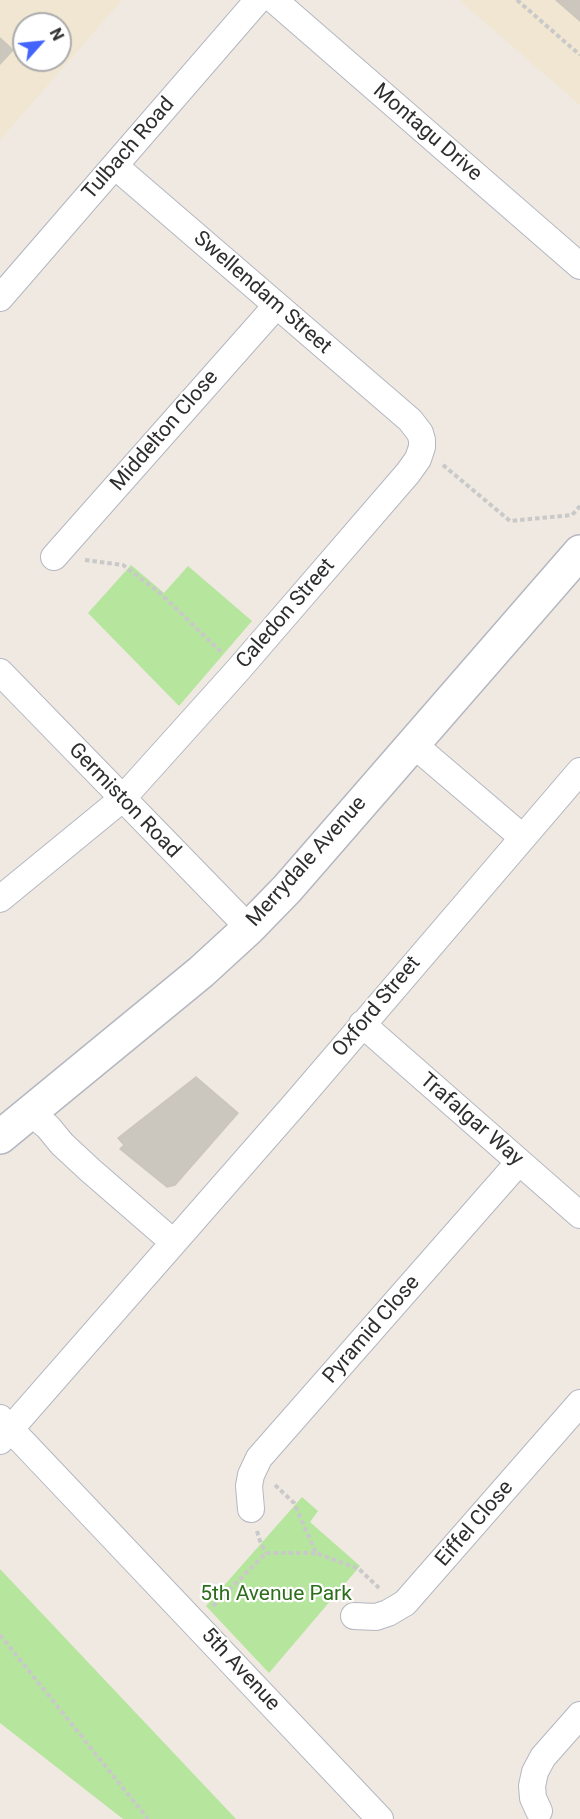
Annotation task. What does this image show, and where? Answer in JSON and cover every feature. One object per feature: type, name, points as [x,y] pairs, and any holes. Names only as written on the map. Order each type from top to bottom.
[{"type":"street","name":"Tulbach Road","points":[[0,298],[258,0]]},
{"type":"street","name":"Montagu Drive","points":[[274,0],[580,266]]},
{"type":"street","name":"Swellendam Street","points":[[115,166],[410,420],[420,433],[422,447]]},
{"type":"street","name":"Middelton Close","points":[[54,557],[276,306]]},
{"type":"street","name":"Caledon Street","points":[[0,899],[122,799],[238,670],[408,473],[418,459],[422,447]]},
{"type":"street","name":"Merrydale Avenue","points":[[0,1137],[201,972],[249,928],[286,889],[580,552]]},
{"type":"street","name":"Germiston Road","points":[[0,672],[249,928]]},
{"type":"street","points":[[413,744],[522,837]]},
{"type":"street","name":"Oxford Street","points":[[4,1429],[173,1242],[580,771]]},
{"type":"street","name":"Trafalgar Way","points":[[362,1024],[580,1215]]},
{"type":"street","points":[[30,1112],[48,1127],[83,1164],[173,1242]]},
{"type":"street","name":"Pyramid Close","points":[[251,1509],[249,1486],[259,1458],[519,1162]]},
{"type":"street","name":"Eiffel Close","points":[[354,1616],[376,1617],[405,1603],[580,1403]]},
{"type":"street","name":"5th Avenue","points":[[4,1429],[380,1819]]},
{"type":"street","points":[[539,1811],[532,1786],[535,1772],[543,1757],[580,1715]]},
{"type":"path","points":[[517,0],[580,55]]},
{"type":"path","points":[[422,447],[510,521],[572,515],[580,506]]},
{"type":"path","points":[[54,557],[123,565],[160,593],[238,670]]},
{"type":"path","points":[[294,1503],[316,1553]]},
{"type":"path","points":[[260,1541],[266,1552]]},
{"type":"path","points":[[206,1613],[266,1552],[316,1553],[359,1569]]},
{"type":"path","points":[[0,1635],[148,1819]]},
{"type":"shaded area","points":[[0,0],[122,0],[72,57],[72,12],[12,12],[12,72],[59,72],[0,140]]},
{"type":"shaded area","points":[[459,0],[580,0],[580,105]]},
{"type":"green space","points":[[131,565],[164,593],[188,566],[252,621],[179,706],[88,613]]},
{"type":"green space","name":"5th Avenue Park","points":[[302,1497],[318,1511],[310,1522],[360,1566],[269,1673],[206,1606]]},
{"type":"green space","points":[[0,1569],[236,1819],[123,1819],[0,1723]]},
{"type":"building","points":[[556,0],[580,0],[580,21]]},
{"type":"building","points":[[0,38],[12,51],[0,64]]},
{"type":"building","points":[[196,1077],[238,1113],[175,1185],[167,1187],[120,1149],[124,1145],[118,1138]]}]
